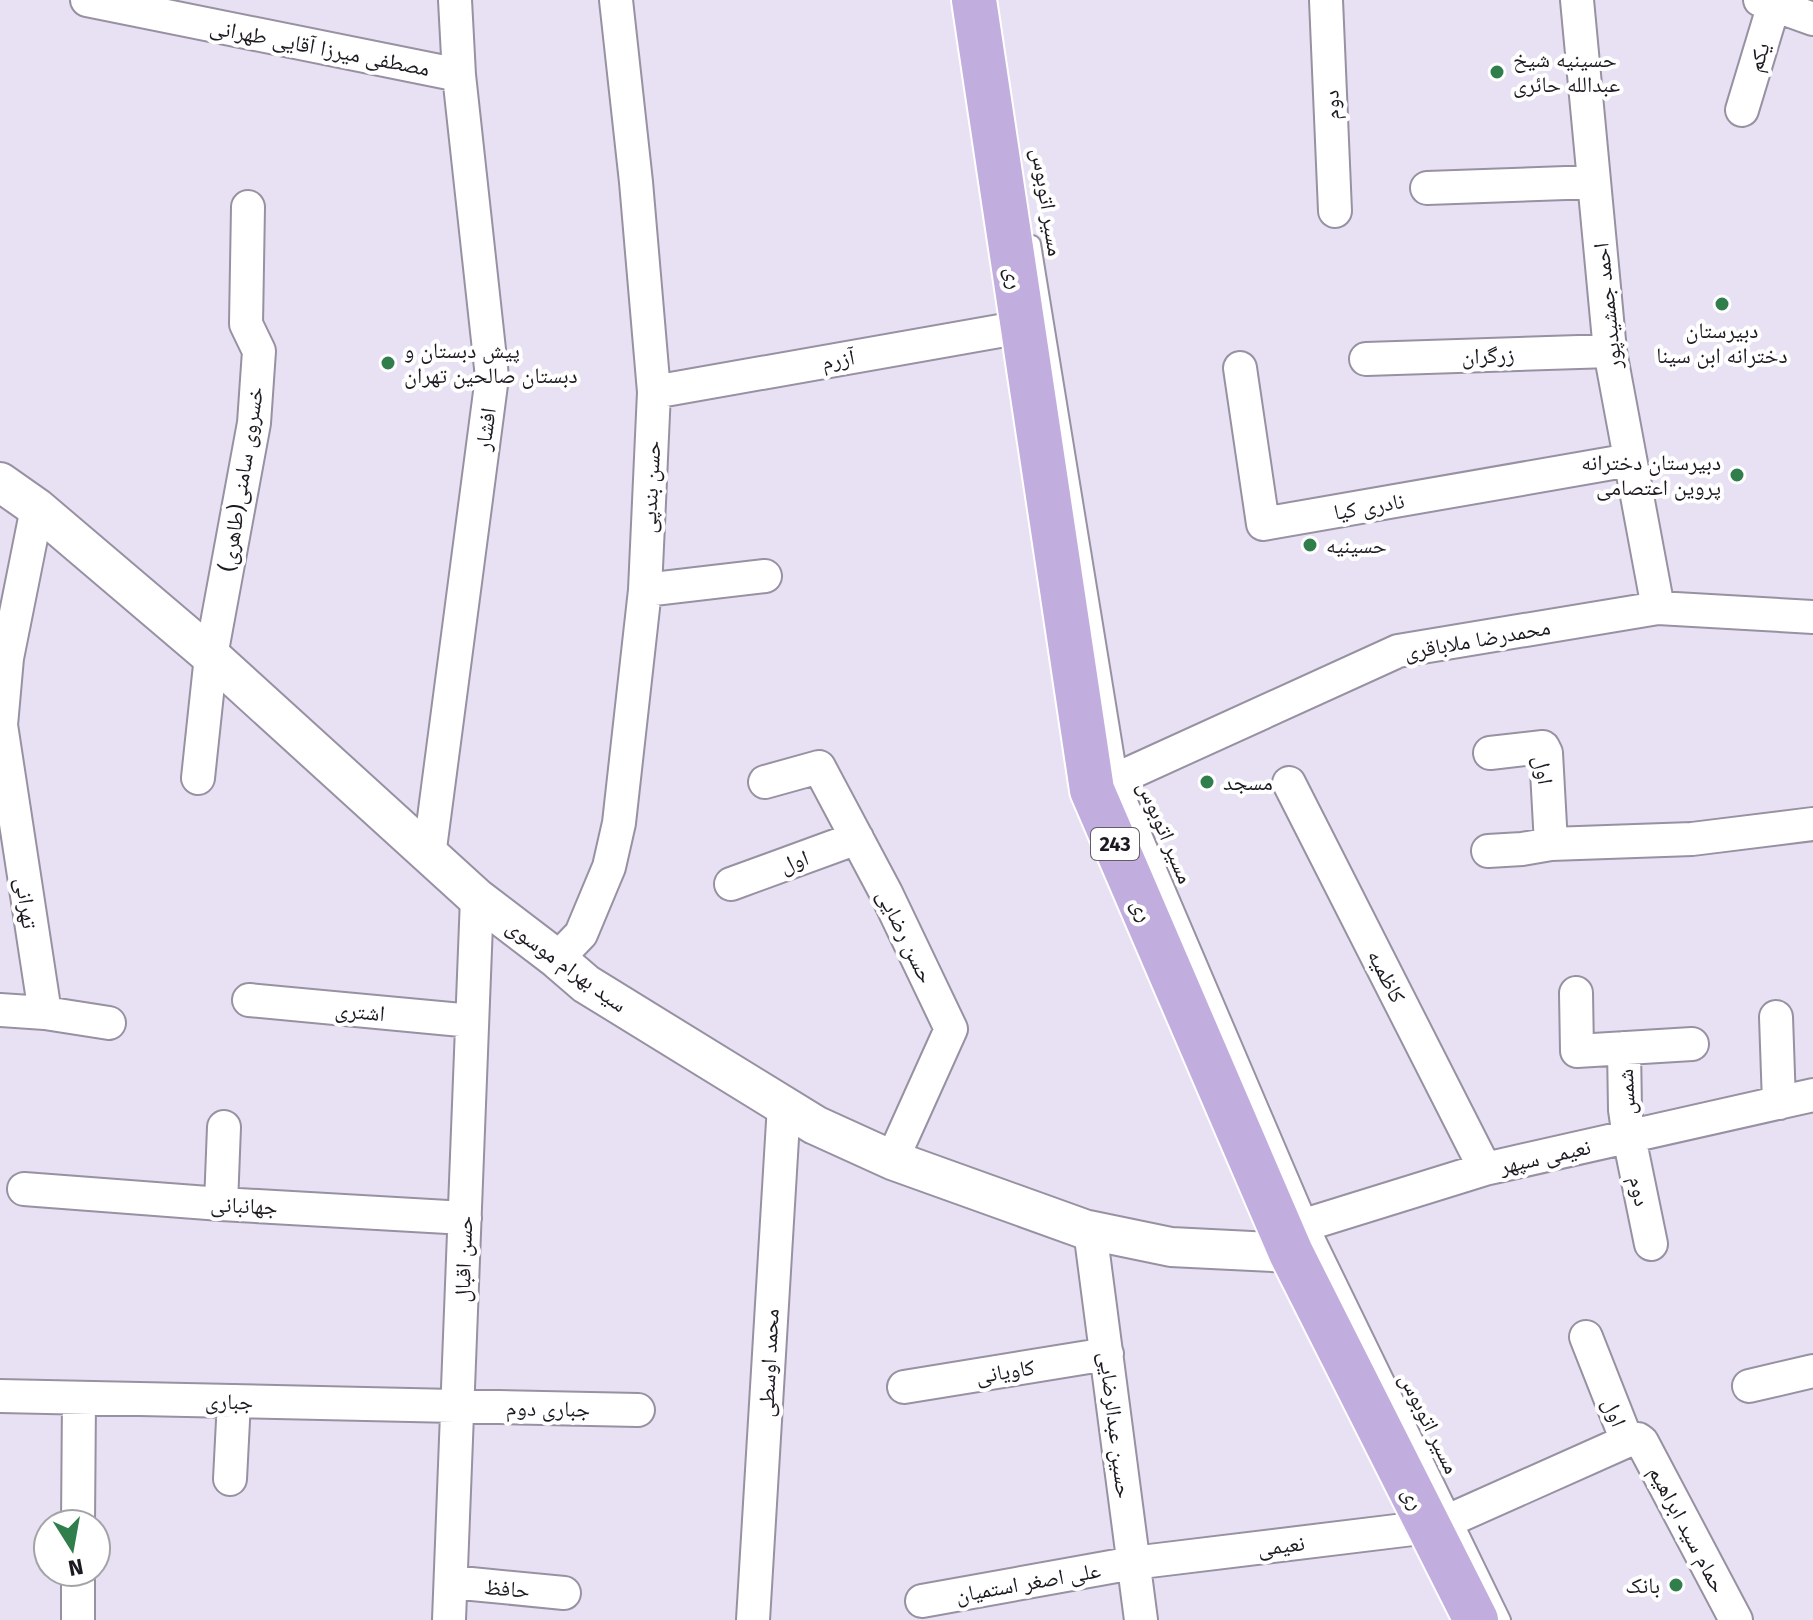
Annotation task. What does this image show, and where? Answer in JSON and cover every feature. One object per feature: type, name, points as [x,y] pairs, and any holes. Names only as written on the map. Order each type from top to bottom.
[{"type":"main road","name":"ری","points":[[974,0],[1092,790],[1294,1236],[1441,1523],[1476,1620]]},
{"type":"street","name":"افشار","points":[[429,856],[492,377],[459,75],[455,0]]},
{"type":"street","name":"حسن بندپی","points":[[557,959],[581,934],[609,867],[619,823],[645,590],[654,392],[616,0]]},
{"type":"street","name":"دوم","points":[[1326,0],[1335,211]]},
{"type":"street","name":"احمد جمشیدپور","points":[[1577,0],[1610,351],[1658,608]]},
{"type":"street","name":"مصطفی میرزا آقایی طهرانی","points":[[91,1],[459,75]]},
{"type":"street","points":[[1767,2],[1813,19]]},
{"type":"street","name":"یکم","points":[[1742,110],[1767,2]]},
{"type":"street","points":[[1427,188],[1594,182]]},
{"type":"street","name":"خسروی سامنی(طاهری)","points":[[198,778],[211,656],[254,423],[259,351],[246,324],[248,207]]},
{"type":"street","name":"آزرم","points":[[654,392],[1022,327]]},
{"type":"street","name":"زرگران","points":[[1366,359],[1610,351]]},
{"type":"street","name":"نادری کیا","points":[[1240,368],[1263,524],[1630,460]]},
{"type":"street","name":"سید بهرام موسوی","points":[[0,482],[37,508],[211,656],[477,898],[586,984],[815,1125],[892,1160],[1090,1230],[1171,1247],[1294,1236]]},
{"type":"street","name":"تهرانی","points":[[37,508],[7,658],[1,725],[45,1013]]},
{"type":"street","points":[[645,590],[765,576]]},
{"type":"street","name":"محمدرضا ملاباقری","points":[[1119,778],[1398,651],[1658,608],[1813,617]]},
{"type":"street","name":"اول","points":[[1490,753],[1543,747],[1546,753],[1551,844]]},
{"type":"street","name":"حسن رضایی","points":[[765,782],[819,767],[886,893],[951,1029],[892,1160]]},
{"type":"street","name":"کاظمیه","points":[[1289,783],[1485,1169]]},
{"type":"street","points":[[1488,851],[1551,844],[1692,839],[1813,824]]},
{"type":"street","name":"اول","points":[[731,884],[857,838]]},
{"type":"street","name":"حسن اقبال","points":[[449,1620],[477,898]]},
{"type":"street","points":[[1576,993],[1577,1051],[1692,1044]]},
{"type":"street","name":"اشتری","points":[[249,1000],[472,1021]]},
{"type":"street","points":[[0,1010],[109,1023]]},
{"type":"street","points":[[1776,1017],[1779,1103]]},
{"type":"street","name":"شمس","points":[[1624,1048],[1625,1110],[1629,1137]]},
{"type":"street","name":"نعیمی سپهر","points":[[1294,1236],[1485,1169],[1813,1095]]},
{"type":"street","name":"محمد اوسطی","points":[[753,1620],[784,1105]]},
{"type":"street","points":[[221,1204],[224,1127]]},
{"type":"street","name":"دوم","points":[[1629,1137],[1651,1244]]},
{"type":"street","name":"جهانبانی","points":[[24,1189],[465,1218]]},
{"type":"street","name":"حسین عبدالرضایی","points":[[1090,1230],[1141,1620]]},
{"type":"street","name":"اول","points":[[1586,1337],[1633,1440]]},
{"type":"street","name":"کاویانی","points":[[904,1387],[1107,1354]]},
{"type":"street","points":[[1749,1386],[1813,1371]]},
{"type":"street","name":"جباری","points":[[0,1396],[457,1406]]},
{"type":"street","points":[[78,1508],[79,1398]]},
{"type":"street","points":[[230,1479],[234,1401]]},
{"type":"street","name":"جباری دوم","points":[[457,1406],[638,1410]]},
{"type":"street","name":"نعیمی","points":[[1133,1563],[1441,1523],[1633,1440]]},
{"type":"street","name":"حمام سید ابراهیم","points":[[1633,1440],[1642,1442],[1736,1620]]},
{"type":"street","name":"علی اصغر استمیان","points":[[922,1601],[1133,1563]]},
{"type":"street","name":"حافظ","points":[[451,1582],[564,1593]]},
{"type":"street","points":[[78,1588],[78,1620]]},
{"type":"lane","name":"مسیر اتوبوس","points":[[1031,233],[1119,778],[1294,1236]]},
{"type":"lane","points":[[1441,1523],[1502,1620]]},
{"type":"place","name":"حسینیه شیخ عبدالله حائری","points":[[1497,72]]},
{"type":"place","name":"دبیرستان دخترانه ابن سینا","points":[[1722,304]]},
{"type":"place","name":"پیش دبستان و دبستان صالحین تهران","points":[[388,363]]},
{"type":"place","name":"دبیرستان دخترانه پروین اعتصامی","points":[[1737,475]]},
{"type":"place","name":"حسینیه","points":[[1310,545]]},
{"type":"place","name":"مسجد","points":[[1207,782]]},
{"type":"place","name":"بانک","points":[[1676,1585]]}]
